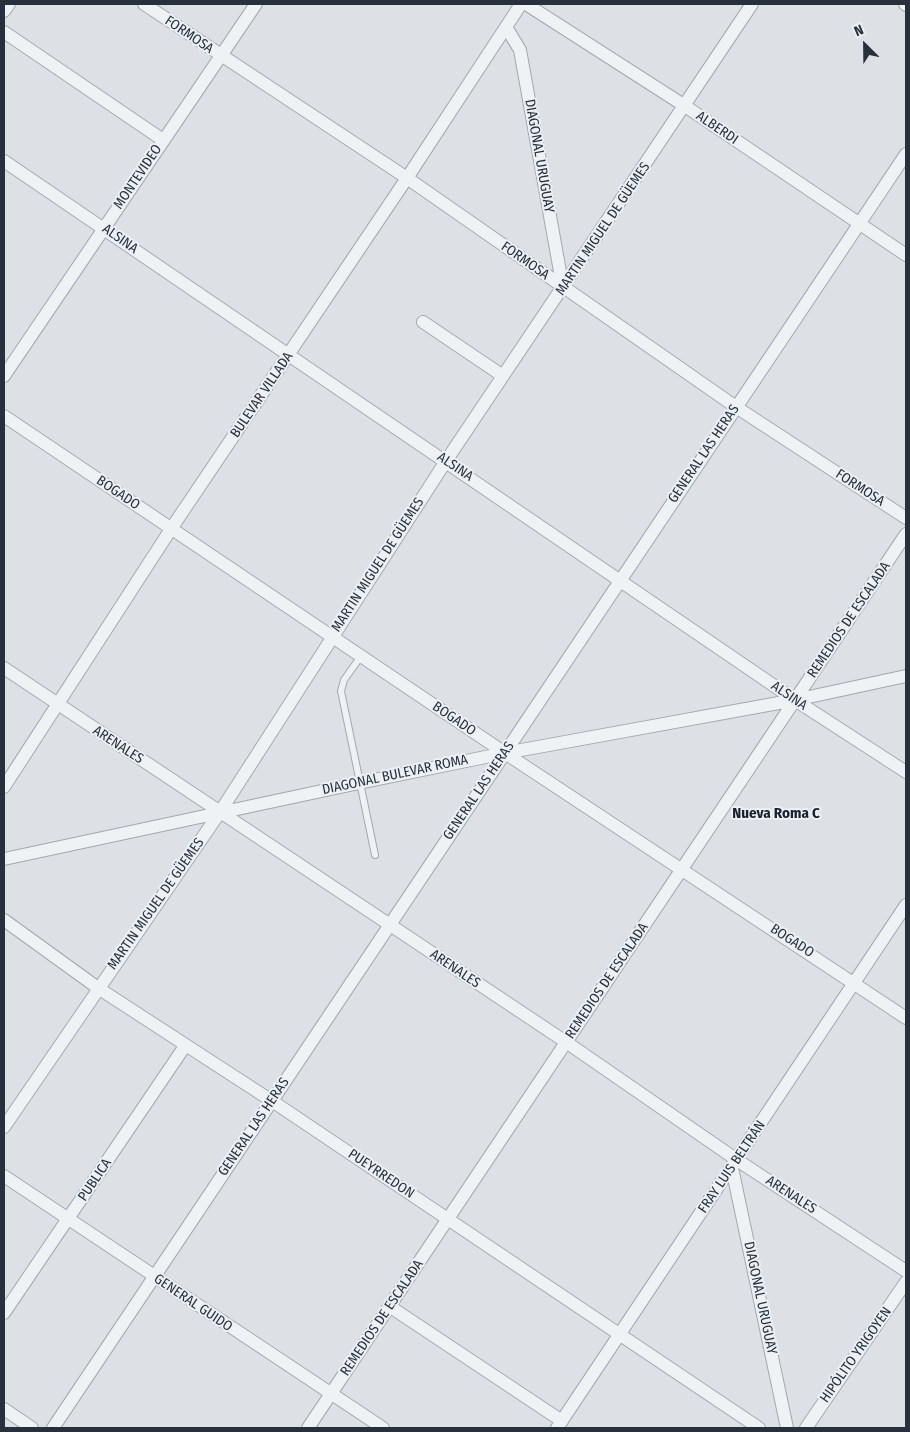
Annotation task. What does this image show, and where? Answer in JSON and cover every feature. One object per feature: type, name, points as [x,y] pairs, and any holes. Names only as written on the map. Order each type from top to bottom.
[{"type":"street","points":[[4,11],[9,4]]},
{"type":"street","name":"FORMOSA","points":[[144,4],[407,178],[736,407],[906,518]]},
{"type":"street","name":"MONTEVIDEO","points":[[4,376],[256,4]]},
{"type":"street","name":"BULEVAR VILLADA","points":[[4,787],[171,529],[407,178],[521,4]]},
{"type":"street","name":"ALBERDI","points":[[526,4],[685,106],[906,255]]},
{"type":"street","name":"MARTIN MIGUEL DE GÜEMES","points":[[4,1126],[220,812],[446,461],[752,4]]},
{"type":"street","name":"DIAGONAL URUGUAY","points":[[506,27],[520,50],[563,288]]},
{"type":"street","points":[[4,32],[164,140]]},
{"type":"street","name":"GENERAL LAS HERAS","points":[[53,1428],[906,154]]},
{"type":"street","name":"ALSINA","points":[[4,161],[795,700],[906,772]]},
{"type":"street","points":[[423,322],[503,376]]},
{"type":"street","name":"BOGADO","points":[[4,416],[331,637],[906,1018]]},
{"type":"street","name":"REMEDIOS DE ESCALADA","points":[[308,1428],[449,1220],[906,534]]},
{"type":"street","name":"ARENALES","points":[[4,668],[566,1042],[734,1164],[906,1271]]},
{"type":"street","name":"DIAGONAL BULEVAR ROMA","points":[[4,859],[359,782],[505,753],[795,700],[906,676]]},
{"type":"street","name":"FRAY LUIS BELTRÁN","points":[[560,1425],[906,905]]},
{"type":"street","name":"PUEYRREDON","points":[[4,920],[98,988],[272,1101],[759,1428]]},
{"type":"street","name":"PUBLICA","points":[[4,1313],[69,1220],[185,1046]]},
{"type":"street","name":"DIAGONAL URUGUAY","points":[[734,1164],[787,1428]]},
{"type":"street","name":"GENERAL GUIDO","points":[[4,1176],[383,1428]]},
{"type":"street","name":"HIPÓLITO YRIGOYEN","points":[[806,1428],[906,1282]]},
{"type":"street","points":[[389,1306],[560,1425]]},
{"type":"street","points":[[4,1409],[32,1428]]},
{"type":"lane","points":[[360,656],[344,680],[341,692],[375,855]]},
{"type":"district","name":"Nueva Roma C","points":[[776,814]]}]
